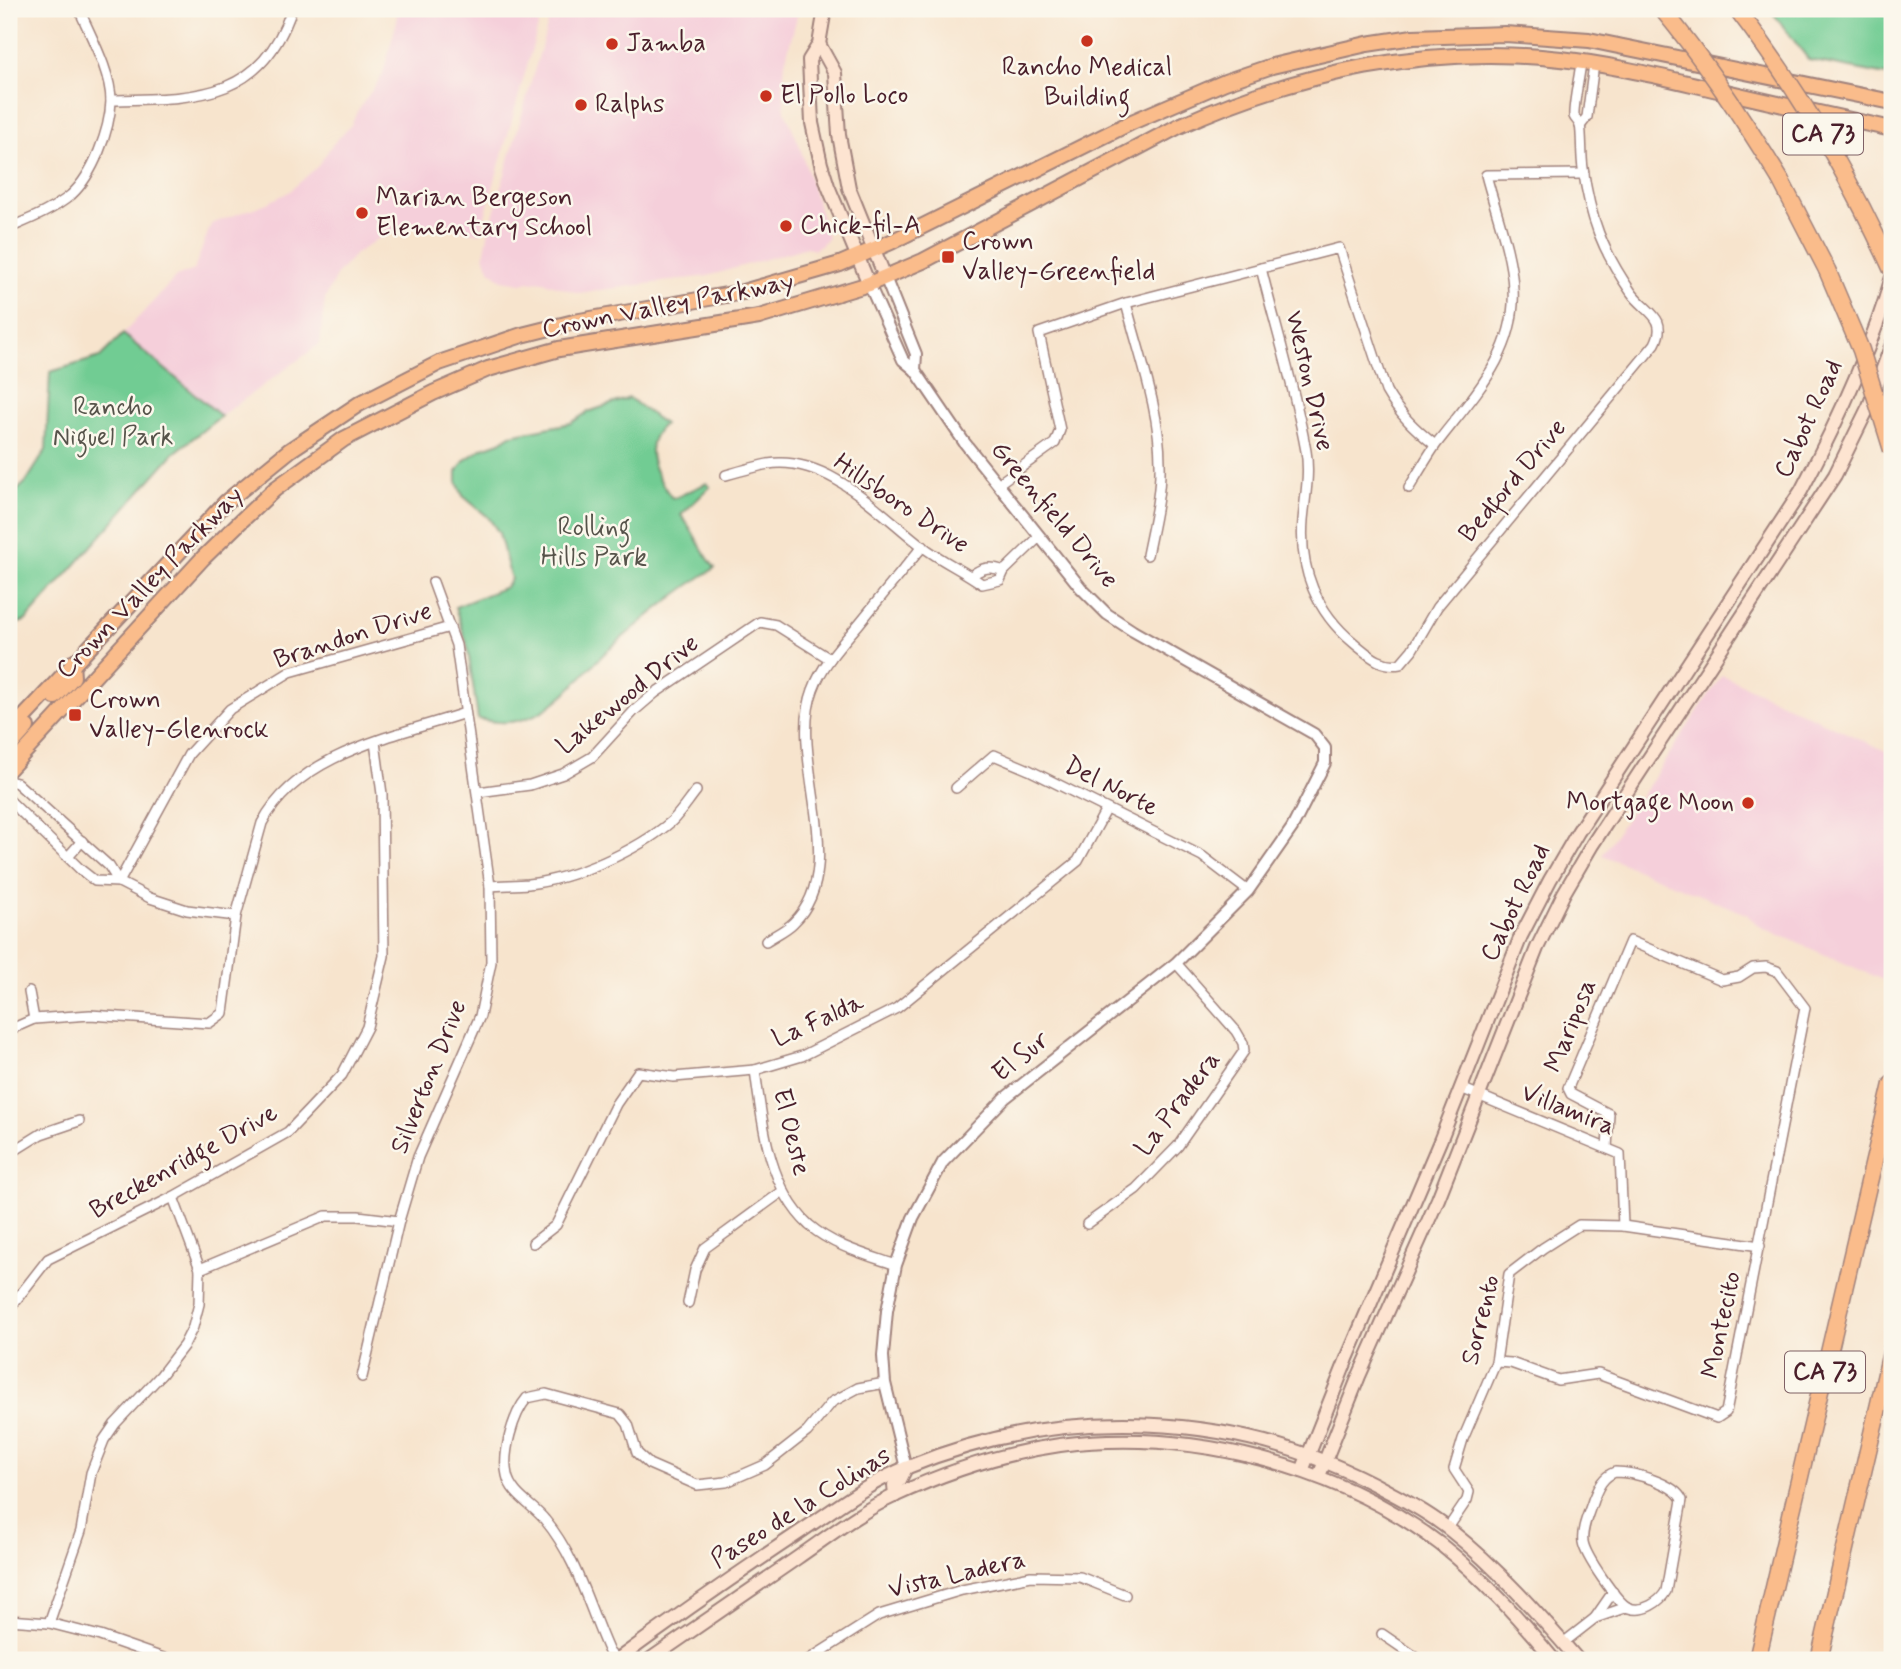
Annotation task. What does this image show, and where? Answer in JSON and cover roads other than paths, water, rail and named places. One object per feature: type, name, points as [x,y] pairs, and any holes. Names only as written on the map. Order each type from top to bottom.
[{"type":"highway","name":"CA 73","points":[[1662,9],[1711,72],[1780,179],[1826,270],[1861,350],[1892,450]]},
{"type":"highway","name":"CA 73","points":[[1737,9],[1787,76],[1826,139],[1892,270]]},
{"type":"highway","name":"CA 73","points":[[1757,1660],[1892,1084]]},
{"type":"highway","name":"CA 73","points":[[1819,1660],[1892,1348]]},
{"type":"main road","name":"Greenfield Drive","points":[[825,9],[819,44],[809,60],[812,122],[828,186],[869,284]]},
{"type":"main road","name":"Crown Valley Parkway","points":[[9,733],[197,531],[256,475],[319,428],[359,404],[439,363],[481,348],[574,322],[743,292],[815,273],[873,250],[1132,122],[1225,82],[1272,66],[1413,37],[1505,34],[1588,40],[1892,103]]},
{"type":"main road","name":"Greenfield Drive","points":[[819,44],[835,73],[839,135],[849,187],[885,277]]},
{"type":"main road","name":"Crown Valley Parkway","points":[[9,769],[203,558],[275,489],[344,439],[433,393],[488,369],[559,349],[759,317],[869,284],[923,261],[1179,126],[1220,107],[1267,91],[1343,70],[1422,59],[1491,55],[1588,63],[1892,129]]},
{"type":"main road","name":"Cabot Road","points":[[1302,1471],[1346,1361],[1409,1218],[1521,936],[1550,880],[1591,813],[1801,491],[1826,444],[1849,391],[1892,276]]},
{"type":"main road","name":"Cabot Road","points":[[1319,1476],[1359,1376],[1438,1199],[1537,948],[1564,893],[1592,845],[1835,475],[1869,406],[1892,344]]},
{"type":"main road","points":[[481,348],[488,369]]},
{"type":"main road","points":[[9,747],[73,677],[72,663]]},
{"type":"main road","name":"Paseo de la Colinas","points":[[616,1660],[696,1602],[847,1500],[906,1468],[1010,1435],[1032,1430],[1095,1424],[1192,1427],[1257,1440],[1325,1461],[1364,1478],[1448,1528],[1501,1575],[1578,1660]]},
{"type":"main road","name":"Paseo de la Colinas","points":[[649,1660],[834,1531],[895,1496],[951,1472],[1000,1456],[1061,1445],[1117,1441],[1209,1449],[1256,1458],[1319,1476],[1374,1503],[1416,1528],[1463,1563],[1504,1601],[1554,1660]]},
{"type":"main road","points":[[895,1496],[894,1485],[906,1468],[918,1471],[933,1467],[951,1472]]},
{"type":"main road","points":[[1504,1601],[1532,1622],[1545,1637],[1563,1643]]},
{"type":"street","points":[[9,228],[43,213],[72,194],[92,166],[104,138],[111,100],[103,66],[79,9]]},
{"type":"street","points":[[111,100],[187,98],[226,89],[258,66],[280,40],[292,9]]},
{"type":"street","points":[[1409,488],[1435,445],[1484,385],[1499,359],[1510,327],[1514,290],[1486,175],[1584,174],[1580,127],[1574,116],[1588,63]]},
{"type":"street","points":[[9,75],[9,99]]},
{"type":"street","name":"Bedford Drive","points":[[1400,664],[1412,650],[1437,607],[1655,344],[1661,327],[1658,320],[1634,296],[1611,260],[1588,206],[1584,174]]},
{"type":"street","points":[[998,484],[1055,443],[1060,430],[1039,333],[1126,303],[1339,248],[1386,391],[1396,409],[1411,426],[1435,445]]},
{"type":"street","name":"Weston Drive","points":[[1261,268],[1307,455],[1303,546],[1309,582],[1334,626],[1376,661],[1388,666],[1400,664]]},
{"type":"street","name":"Greenfield Drive","points":[[885,277],[916,354],[915,370]]},
{"type":"street","name":"Greenfield Drive","points":[[869,284],[902,360],[915,370],[957,433],[1081,588],[1107,614],[1314,734],[1325,748]]},
{"type":"street","points":[[1126,303],[1158,431],[1158,503],[1147,555]]},
{"type":"street","name":"Hillsboro Drive","points":[[726,475],[770,464],[799,466],[825,474],[847,487],[945,563],[982,584],[1000,580],[1004,571],[1038,537]]},
{"type":"street","points":[[766,941],[793,923],[807,904],[815,882],[818,840],[807,736],[812,692],[830,659],[923,546]]},
{"type":"street","name":"Hillsboro Drive","points":[[971,576],[980,569],[1004,571]]},
{"type":"street","name":"Silverton Drive","points":[[362,1377],[399,1221],[418,1157],[480,1016],[491,962],[490,886],[456,645],[433,582]]},
{"type":"street","name":"Lakewood Drive","points":[[478,792],[530,785],[563,775],[592,757],[634,711],[656,693],[760,622],[776,625],[830,659]]},
{"type":"street","name":"Brandon Drive","points":[[119,882],[189,754],[230,709],[290,672],[450,627]]},
{"type":"street","points":[[9,1030],[34,1019],[90,1015],[209,1023],[223,1013],[236,916],[262,823],[268,811],[298,780],[320,764],[375,742],[465,713]]},
{"type":"street","name":"Breckenridge Drive","points":[[9,1309],[48,1259],[173,1197],[288,1132],[342,1075],[367,1027],[384,956],[382,794],[375,742]]},
{"type":"street","name":"El Sur","points":[[906,1468],[885,1384],[883,1356],[887,1311],[897,1265],[913,1218],[943,1162],[1005,1098],[1175,963],[1248,891],[1292,828],[1325,763],[1325,748]]},
{"type":"street","name":"Del Norte","points":[[956,788],[994,755],[1029,769],[1202,856],[1248,891]]},
{"type":"street","points":[[9,781],[17,783],[82,841],[109,866],[119,882]]},
{"type":"street","points":[[490,886],[530,884],[566,876],[620,854],[649,838],[674,819],[696,791]]},
{"type":"street","points":[[9,800],[95,881],[119,882],[150,898],[187,910],[236,916]]},
{"type":"street","name":"La Falda","points":[[533,1243],[556,1224],[616,1104],[638,1072],[674,1077],[755,1070],[802,1056],[897,1008],[1078,860],[1106,810]]},
{"type":"street","points":[[68,857],[82,841]]},
{"type":"street","name":"Montecito","points":[[1496,1362],[1511,1363],[1558,1380],[1598,1374],[1717,1418],[1727,1412],[1805,1008],[1777,971],[1766,967],[1753,968],[1739,977],[1722,980],[1630,941]]},
{"type":"street","name":"Mariposa","points":[[1607,1148],[1609,1114],[1571,1094],[1568,1088],[1630,941]]},
{"type":"street","name":"La Pradera","points":[[1087,1224],[1136,1189],[1178,1146],[1244,1051],[1236,1031],[1175,963]]},
{"type":"street","points":[[29,992],[34,1019]]},
{"type":"street","name":"El Oeste","points":[[755,1070],[761,1118],[783,1191],[809,1225],[847,1248],[897,1265]]},
{"type":"street","name":"Villamira","points":[[1461,1088],[1620,1154],[1623,1226]]},
{"type":"street","points":[[9,1154],[41,1134],[79,1121]]},
{"type":"street","points":[[688,1303],[695,1270],[705,1248],[783,1191]]},
{"type":"street","points":[[49,1623],[81,1531],[91,1473],[104,1440],[115,1424],[162,1375],[194,1327],[199,1304],[200,1269],[173,1197]]},
{"type":"street","points":[[200,1269],[326,1216],[358,1216],[399,1221]]},
{"type":"street","name":"Sorrento","points":[[1448,1528],[1458,1517],[1469,1492],[1454,1469],[1463,1439],[1496,1362],[1509,1274],[1578,1225],[1623,1226]]},
{"type":"street","points":[[1623,1226],[1760,1246]]},
{"type":"street","points":[[616,1660],[609,1652],[580,1579],[564,1549],[547,1522],[511,1488],[506,1473],[508,1447],[513,1425],[527,1398],[546,1394],[620,1414],[628,1424],[637,1453],[649,1464],[697,1485],[726,1482],[765,1465],[807,1432],[832,1402],[858,1388],[885,1384]]},
{"type":"street","points":[[1595,1618],[1627,1607],[1636,1609],[1652,1605],[1664,1596],[1683,1507],[1681,1496],[1674,1488],[1615,1472],[1605,1477],[1598,1488],[1583,1535],[1586,1550],[1613,1592],[1627,1607]]},
{"type":"street","name":"Vista Ladera","points":[[808,1660],[879,1615],[962,1590],[1020,1578],[1080,1577],[1125,1595]]},
{"type":"street","points":[[1563,1643],[1595,1618],[1613,1592]]},
{"type":"street","points":[[9,1620],[49,1623],[100,1636],[169,1660]]},
{"type":"street","points":[[1382,1634],[1420,1660]]},
{"type":"place","name":"Rancho Medical Building","points":[[1087,41]]},
{"type":"place","name":"Jamba","points":[[612,44]]},
{"type":"place","name":"El Pollo Loco","points":[[766,96]]},
{"type":"place","name":"Ralphs","points":[[581,105]]},
{"type":"place","name":"Marian Bergeson Elementary School","points":[[362,213]]},
{"type":"place","name":"Chick-fil-A","points":[[786,226]]},
{"type":"place","name":"Crown Valley-Greenfield","points":[[948,257]]},
{"type":"place","name":"Crown Valley-Glenrock","points":[[75,715]]},
{"type":"place","name":"Mortgage Moon","points":[[1748,803]]},
{"type":"park label","name":"Rancho Niguel Park","points":[[113,422]]},
{"type":"park label","name":"Rolling Hills Park","points":[[594,543]]}]
